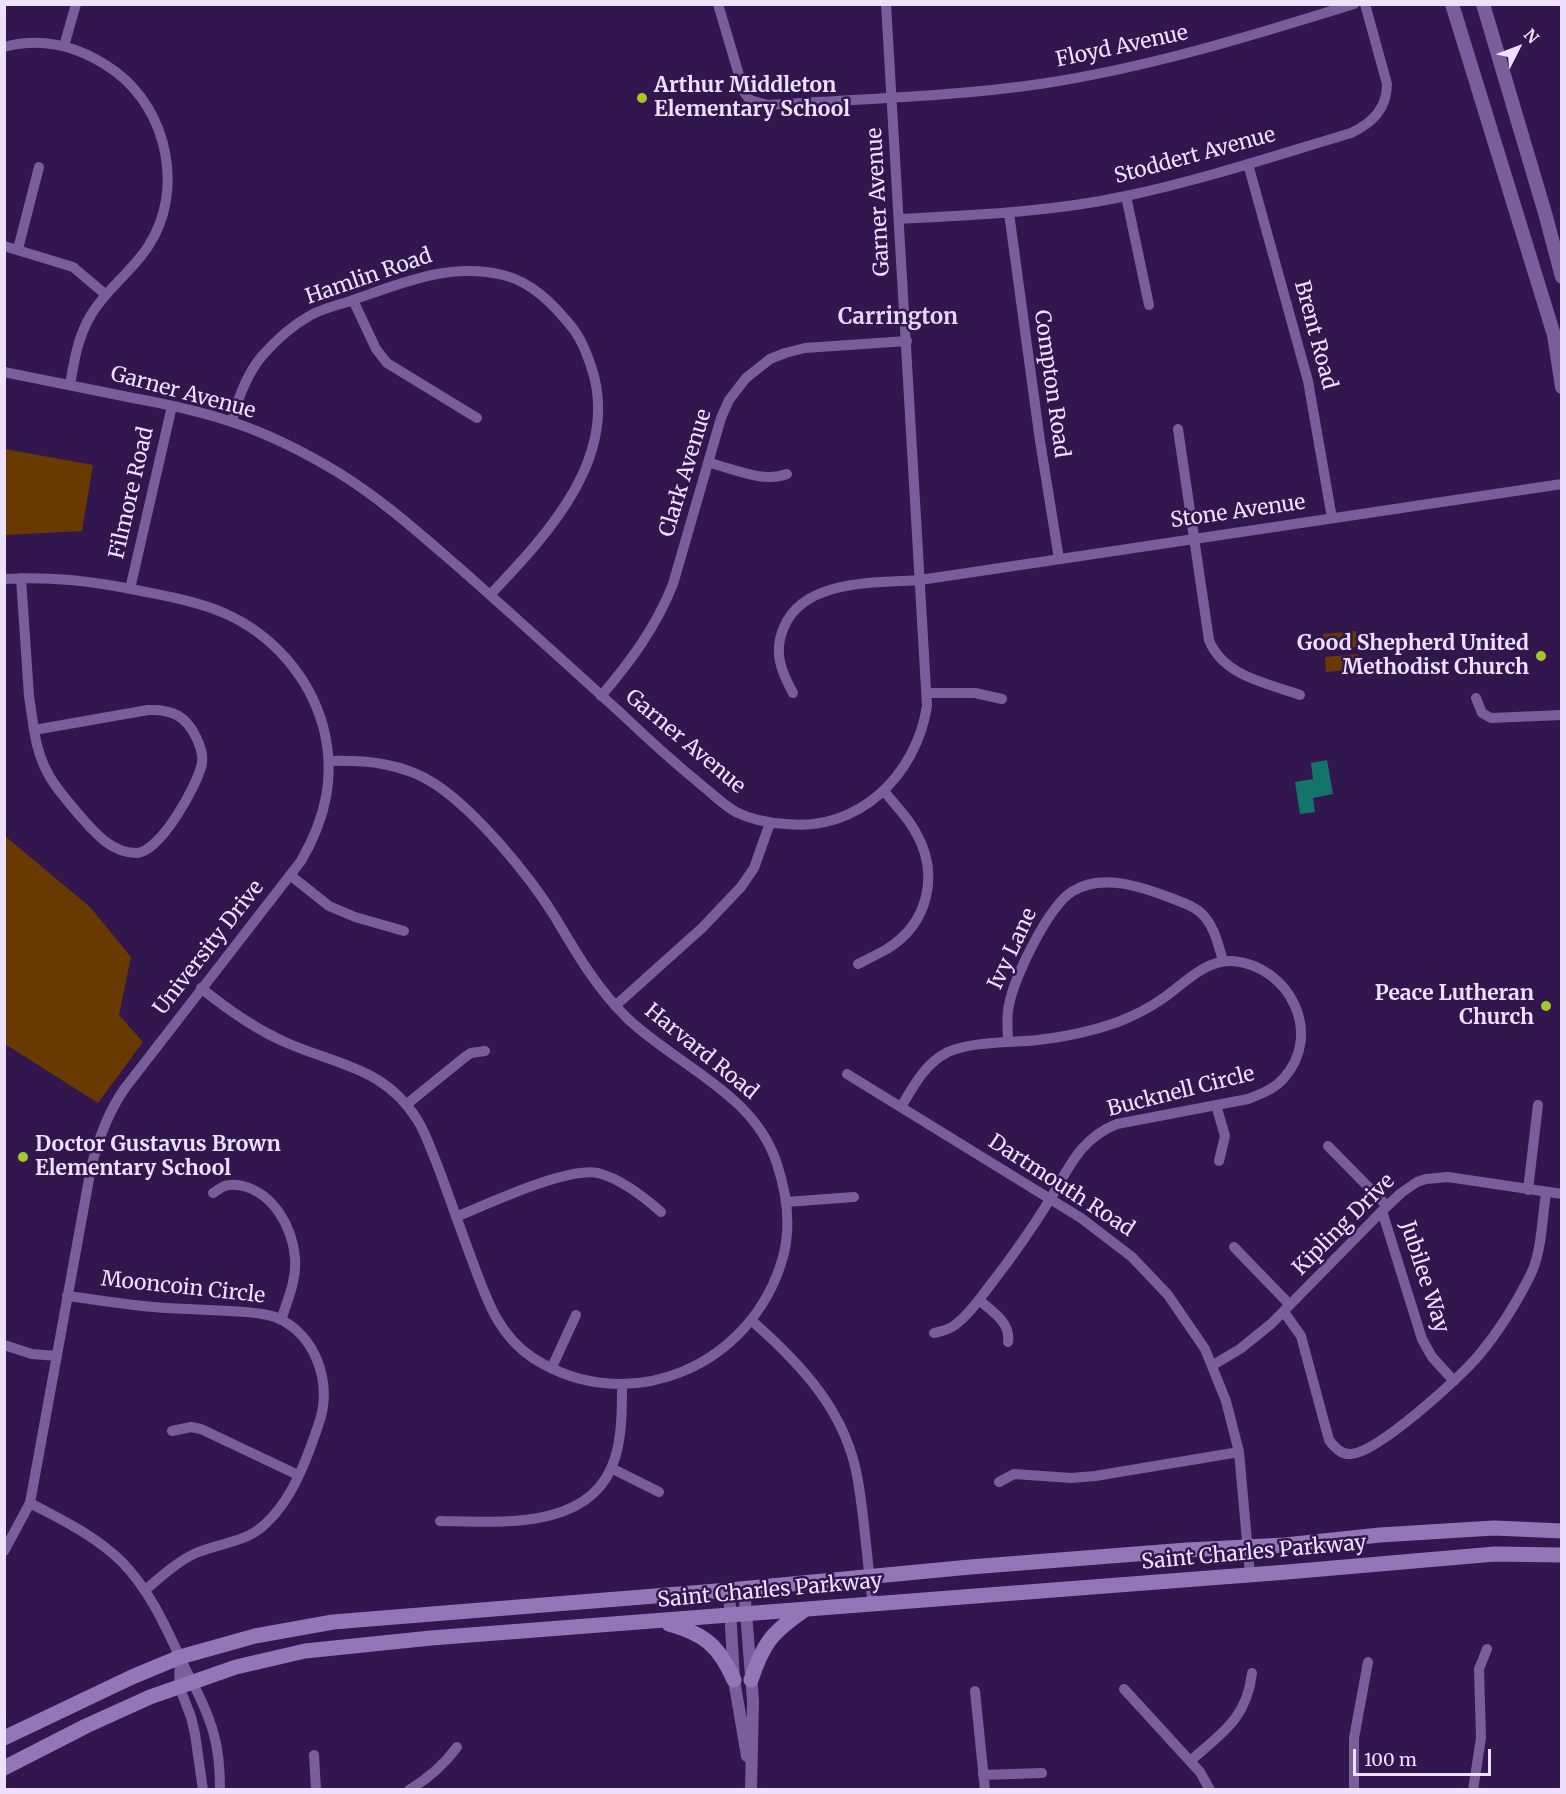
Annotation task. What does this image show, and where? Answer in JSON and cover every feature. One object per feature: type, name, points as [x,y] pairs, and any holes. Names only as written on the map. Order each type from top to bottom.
[{"type":"main road","points":[[1452,4],[1554,335],[1562,387]]},
{"type":"main road","points":[[1483,4],[1562,277]]},
{"type":"main road","name":"Saint Charles Parkway","points":[[4,1738],[132,1677],[180,1657],[255,1636],[333,1622],[869,1576],[1454,1530],[1494,1528],[1559,1530]]},
{"type":"main road","name":"Saint Charles Parkway","points":[[4,1768],[86,1726],[185,1683],[236,1667],[305,1651],[420,1639],[1495,1554],[1562,1555]]},
{"type":"main road","points":[[751,1680],[760,1654],[768,1641],[780,1628],[805,1609]]},
{"type":"main road","points":[[660,1621],[688,1629],[707,1639],[724,1660],[734,1680]]},
{"type":"street","points":[[64,46],[76,4]]},
{"type":"street","name":"Floyd Avenue","points":[[718,4],[744,92],[750,100],[768,105],[978,92],[1041,84],[1146,64],[1354,4]]},
{"type":"street","name":"Garner Avenue","points":[[4,372],[172,406],[231,422],[309,456],[364,489],[403,519],[681,769],[722,803],[751,818],[770,823],[804,826],[824,823],[850,814],[884,791],[914,750],[926,717],[927,693],[886,4]]},
{"type":"street","name":"Stoddert Avenue","points":[[899,219],[1008,213],[1126,196],[1248,164],[1351,133],[1366,125],[1380,110],[1387,94],[1387,84],[1365,4]]},
{"type":"street","points":[[4,47],[33,42],[64,46],[104,63],[132,86],[150,111],[165,149],[167,184],[159,226],[141,256],[105,294],[89,317],[76,352],[70,385]]},
{"type":"street","name":"Brent Road","points":[[1248,164],[1308,381],[1332,518]]},
{"type":"street","points":[[18,249],[39,167]]},
{"type":"street","points":[[1126,196],[1149,305]]},
{"type":"street","name":"Compton Road","points":[[1008,213],[1059,559]]},
{"type":"street","points":[[4,246],[73,267],[105,294]]},
{"type":"street","name":"Hamlin Road","points":[[231,422],[245,381],[262,356],[290,329],[309,316],[329,307],[442,272],[468,270],[504,275],[530,286],[549,301],[576,332],[586,352],[598,394],[599,416],[596,438],[574,491],[549,530],[490,595]]},
{"type":"street","points":[[353,300],[376,349],[387,363],[477,418]]},
{"type":"street","name":"Clark Avenue","points":[[601,696],[636,653],[663,608],[673,584],[710,463],[721,418],[729,400],[746,378],[770,359],[805,348],[907,341]]},
{"type":"street","name":"Filmore Road","points":[[129,589],[172,406]]},
{"type":"street","points":[[1178,429],[1209,640],[1213,649],[1232,669],[1300,695]]},
{"type":"street","points":[[710,463],[762,477],[771,478],[787,474]]},
{"type":"street","name":"Stone Avenue","points":[[793,693],[780,667],[778,650],[785,625],[800,605],[809,598],[835,589],[920,580],[1562,484]]},
{"type":"street","points":[[21,578],[29,696],[34,730],[42,762],[56,788],[97,835],[113,847],[127,852],[146,850],[161,838],[170,826],[199,775],[200,749],[190,726],[181,716],[168,711],[148,710],[34,730]]},
{"type":"street","name":"University Drive","points":[[4,579],[84,580],[223,613],[248,625],[268,640],[292,664],[306,685],[321,721],[329,762],[328,785],[322,818],[310,846],[290,875],[124,1088],[112,1109],[91,1168],[30,1503],[4,1551]]},
{"type":"street","points":[[927,693],[975,693],[1002,699]]},
{"type":"street","points":[[1476,698],[1482,712],[1491,718],[1562,716]]},
{"type":"street","name":"Harvard Road","points":[[201,988],[235,1015],[272,1036],[350,1064],[368,1073],[388,1086],[407,1104],[426,1137],[497,1321],[518,1346],[530,1356],[586,1380],[622,1386],[667,1378],[703,1361],[731,1341],[751,1320],[771,1287],[786,1240],[786,1202],[773,1151],[747,1112],[718,1087],[651,1038],[615,1006],[583,965],[555,917],[525,874],[451,795],[432,781],[400,768],[358,761],[329,762]]},
{"type":"street","points":[[858,964],[887,949],[908,931],[921,914],[928,893],[929,869],[922,845],[909,820],[884,791]]},
{"type":"street","points":[[615,1006],[702,928],[748,879],[770,823]]},
{"type":"street","points":[[290,875],[329,906],[355,917],[404,931]]},
{"type":"street","name":"Ivy Lane","points":[[1008,1042],[1009,1004],[1044,923],[1059,903],[1080,887],[1105,882],[1131,885],[1193,907],[1211,926],[1223,962]]},
{"type":"street","points":[[901,1107],[923,1072],[947,1052],[1008,1042],[1039,1040],[1116,1023],[1148,1008],[1203,969],[1223,962]]},
{"type":"street","name":"Bucknell Circle","points":[[934,1333],[954,1326],[979,1300],[1050,1200],[1077,1153],[1090,1139],[1106,1128],[1137,1120],[1248,1100],[1275,1086],[1287,1074],[1296,1059],[1300,1033],[1297,1011],[1288,993],[1267,971],[1247,963],[1223,962]]},
{"type":"street","points":[[407,1104],[465,1057],[471,1053],[485,1051]]},
{"type":"street","name":"Dartmouth Road","points":[[848,1074],[1100,1231],[1144,1268],[1176,1305],[1194,1330],[1213,1365],[1226,1401],[1239,1452],[1250,1574]]},
{"type":"street","points":[[1528,1190],[1538,1105]]},
{"type":"street","points":[[1216,1106],[1225,1136],[1220,1161]]},
{"type":"street","points":[[1328,1146],[1384,1208]]},
{"type":"street","points":[[456,1217],[558,1177],[588,1172],[617,1181],[661,1212]]},
{"type":"street","name":"Kipling Drive","points":[[1213,1365],[1239,1349],[1287,1309],[1384,1208],[1410,1186],[1426,1179],[1448,1178],[1562,1194]]},
{"type":"street","points":[[213,1193],[226,1185],[246,1187],[267,1200],[286,1223],[293,1248],[295,1268],[292,1287],[281,1320]]},
{"type":"street","points":[[1234,1247],[1287,1309],[1301,1336],[1329,1440],[1344,1454],[1358,1453],[1373,1445],[1434,1399],[1479,1355],[1494,1335],[1509,1314],[1531,1274],[1546,1193]]},
{"type":"street","points":[[786,1202],[854,1197]]},
{"type":"street","name":"Jubilee Way","points":[[1384,1208],[1422,1339],[1432,1357],[1454,1381]]},
{"type":"street","name":"Mooncoin Circle","points":[[67,1296],[145,1306],[253,1312],[274,1316],[302,1337],[315,1355],[322,1374],[325,1393],[323,1412],[298,1475],[281,1507],[261,1529],[239,1540],[194,1554],[145,1590]]},
{"type":"street","points":[[979,1300],[1007,1327],[1008,1342]]},
{"type":"street","points":[[552,1367],[576,1315]]},
{"type":"street","points":[[751,1320],[808,1375],[840,1423],[858,1480],[873,1604]]},
{"type":"street","points":[[4,1345],[32,1354],[57,1356]]},
{"type":"street","points":[[440,1521],[495,1523],[542,1517],[564,1512],[579,1505],[597,1491],[611,1468],[620,1439],[622,1386]]},
{"type":"street","points":[[172,1431],[191,1427],[201,1429],[298,1475]]},
{"type":"street","points":[[999,1482],[1014,1474],[1071,1478],[1095,1476],[1239,1452]]},
{"type":"street","points":[[611,1468],[659,1492]]},
{"type":"street","points":[[30,1503],[91,1536],[122,1562],[145,1590],[162,1617],[180,1657],[203,1790]]},
{"type":"street","points":[[736,1589],[746,1614],[751,1680],[753,1733],[751,1790]]},
{"type":"street","points":[[736,1589],[730,1615],[734,1680],[751,1790]]},
{"type":"street","points":[[1473,1790],[1481,1738],[1479,1669],[1487,1649]]},
{"type":"street","points":[[1354,1790],[1354,1738],[1368,1662]]},
{"type":"street","points":[[1190,1761],[1238,1716],[1248,1698],[1252,1673]]},
{"type":"street","points":[[185,1683],[214,1735],[220,1768],[220,1790]]},
{"type":"street","points":[[1125,1689],[1204,1777],[1210,1790]]},
{"type":"street","points":[[975,1690],[985,1790]]},
{"type":"street","points":[[409,1790],[433,1774],[457,1747]]},
{"type":"street","points":[[314,1755],[316,1790]]},
{"type":"street","points":[[983,1775],[1042,1773]]},
{"type":"shaded area","points":[[5,449],[93,465],[82,531],[5,535]]},
{"type":"shaded area","points":[[1356,631],[1357,647],[1325,649],[1323,634]]},
{"type":"shaded area","points":[[1358,654],[1359,669],[1326,672],[1325,657]]},
{"type":"shaded area","points":[[1327,760],[1333,794],[1313,798],[1315,812],[1300,814],[1295,782],[1313,779],[1311,763]]},
{"type":"shaded area","points":[[5,836],[90,907],[131,957],[119,1015],[143,1042],[98,1103],[5,1044]]},
{"type":"place","name":"Arthur Middleton Elementary School","points":[[642,98]]},
{"type":"place","name":"Good Shepherd United Methodist Church","points":[[1541,656]]},
{"type":"place","name":"Peace Lutheran Church","points":[[1546,1006]]},
{"type":"place","name":"Doctor Gustavus Brown Elementary School","points":[[23,1157]]},
{"type":"district","name":"Carrington","points":[[898,318]]}]
